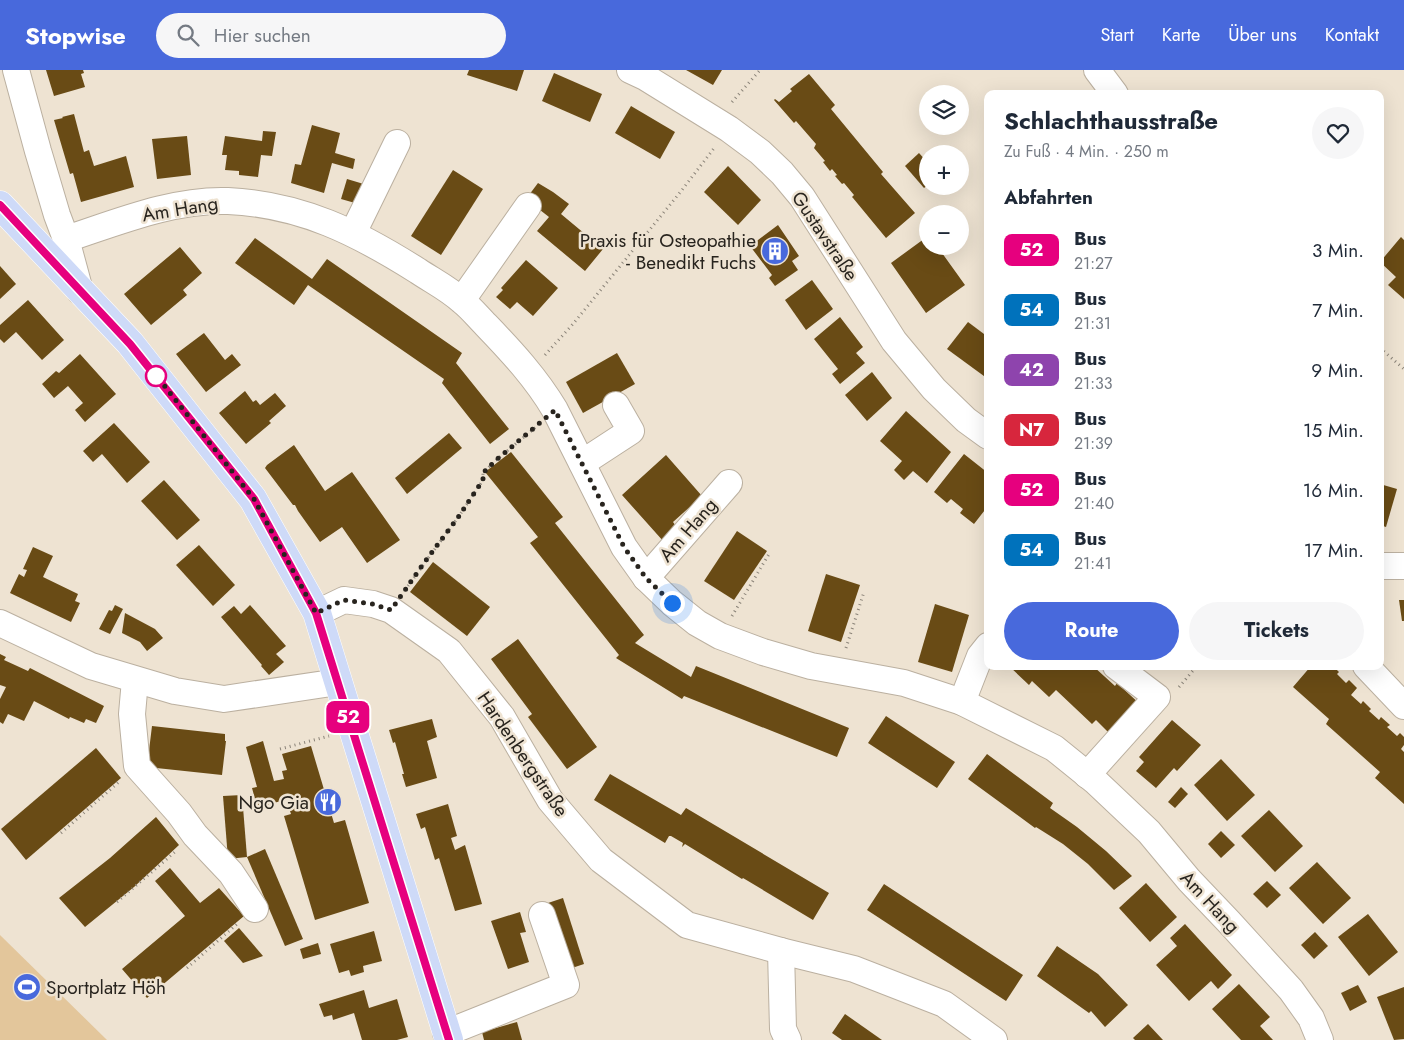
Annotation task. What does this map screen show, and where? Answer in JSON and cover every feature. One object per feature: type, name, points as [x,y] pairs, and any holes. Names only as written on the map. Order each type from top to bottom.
[{"type":"main road","points":[[0,205],[130,344],[254,499],[316,613],[447,1037]]},
{"type":"street","points":[[16,70],[80,290]]},
{"type":"street","name":"Gustavstraße","points":[[630,70],[645,77],[723,125],[760,152],[782,173],[802,198],[894,341],[934,389],[966,420],[984,433]]},
{"type":"street","points":[[1098,70],[1112,90]]},
{"type":"street","points":[[353,233],[397,143]]},
{"type":"street","name":"Am Hang","points":[[66,239],[139,215],[193,203],[227,201],[268,205],[310,215],[353,233],[457,296],[500,339],[530,372],[544,391],[624,547],[646,578],[672,603],[697,623],[720,636],[762,652],[811,666],[904,683],[962,702],[1054,748],[1096,781],[1149,832],[1189,880],[1291,990],[1311,1018],[1320,1040]]},
{"type":"street","points":[[457,296],[522,202]]},
{"type":"street","points":[[582,463],[631,431],[616,405]]},
{"type":"street","name":"Am Hang","points":[[646,578],[729,483]]},
{"type":"street","points":[[1384,566],[1404,566]]},
{"type":"street","name":"Hardenbergstraße","points":[[316,613],[344,600],[373,604],[391,610],[450,651],[502,717],[550,800],[601,860],[686,925],[780,951],[854,968],[944,1004],[994,1040]]},
{"type":"street","points":[[0,623],[91,666],[175,691],[224,699],[338,682]]},
{"type":"street","points":[[962,702],[980,656],[984,651]]},
{"type":"street","points":[[1087,775],[1157,697],[1121,670]]},
{"type":"street","points":[[1370,670],[1404,706]]},
{"type":"street","points":[[135,680],[132,714],[138,766],[195,834],[231,873],[255,909]]},
{"type":"street","points":[[447,1037],[566,985],[542,915]]},
{"type":"street","points":[[780,951],[783,1029],[788,1040]]},
{"type":"path","points":[[530,372],[573,324],[682,190],[760,70]]},
{"type":"path","points":[[1384,352],[1404,369]]},
{"type":"path","points":[[391,610],[459,516],[483,480],[483,473],[555,410]]},
{"type":"path","points":[[720,636],[769,554]]},
{"type":"path","points":[[839,672],[864,592]]},
{"type":"path","points":[[1178,688],[1194,670]]},
{"type":"path","points":[[280,749],[352,730]]},
{"type":"path","points":[[61,833],[138,766]]},
{"type":"path","points":[[117,902],[195,834]]},
{"type":"path","points":[[187,968],[255,909]]},
{"type":"shaded area","name":"Sportplatz Höh","points":[[0,935],[107,1040],[0,1040]]},
{"type":"building","points":[[46,70],[83,70],[84,73],[81,74],[85,87],[54,96]]},
{"type":"building","points":[[469,70],[524,70],[517,91],[467,75]]},
{"type":"building","points":[[686,70],[722,70],[713,85]]},
{"type":"building","points":[[554,73],[602,94],[590,122],[542,101]]},
{"type":"building","points":[[809,74],[835,105],[831,109],[883,172],[881,174],[915,213],[886,238],[852,197],[854,195],[835,176],[837,175],[832,169],[830,171],[823,162],[825,161],[814,148],[816,144],[774,100],[779,102],[792,91],[790,89]]},
{"type":"building","points":[[631,106],[675,132],[660,159],[615,133]]},
{"type":"building","points":[[74,114],[84,152],[89,150],[94,166],[126,156],[134,187],[81,202],[73,173],[70,174],[54,120]]},
{"type":"building","points":[[312,125],[340,133],[335,153],[355,159],[353,169],[332,163],[324,193],[291,183],[295,164],[301,165]]},
{"type":"building","points":[[263,131],[276,132],[272,156],[261,155],[258,177],[239,175],[239,171],[225,170],[227,155],[222,155],[225,136],[262,141]]},
{"type":"building","points":[[187,136],[191,175],[157,179],[152,139]]},
{"type":"building","points":[[919,153],[919,182],[905,166]]},
{"type":"building","points":[[728,166],[761,200],[738,225],[704,192]]},
{"type":"building","points":[[453,170],[483,189],[441,255],[411,236]]},
{"type":"building","points":[[347,179],[367,185],[362,205],[341,199]]},
{"type":"building","points":[[538,183],[569,204],[561,214],[603,249],[585,271],[537,231],[549,217],[526,199]]},
{"type":"building","name":"Praxis für Osteopathie - Benedikt Fuchs","points":[[778,225],[799,256],[792,261],[798,270],[775,286],[769,278],[772,275],[750,246]]},
{"type":"building","points":[[1401,237],[1404,240],[1404,299],[1388,285],[1396,277],[1384,266],[1384,257]]},
{"type":"building","points":[[255,238],[312,279],[327,259],[462,353],[456,363],[509,429],[490,444],[442,383],[444,379],[308,285],[294,305],[235,263]]},
{"type":"building","points":[[919,243],[919,255],[943,255],[965,285],[926,313],[891,263]]},
{"type":"building","points":[[180,247],[202,273],[183,290],[187,295],[151,325],[124,294]]},
{"type":"building","points":[[526,260],[558,288],[533,316],[517,302],[510,309],[496,297],[503,290],[501,288]]},
{"type":"building","points":[[0,266],[16,284],[0,299]]},
{"type":"building","points":[[812,280],[833,309],[806,330],[785,300]]},
{"type":"building","points":[[28,300],[64,340],[42,360],[16,332],[4,343],[0,339],[0,325]]},
{"type":"building","points":[[840,317],[863,347],[856,353],[865,363],[840,384],[832,374],[838,369],[814,339]]},
{"type":"building","points":[[968,322],[984,334],[984,376],[947,349]]},
{"type":"building","points":[[204,333],[225,360],[232,354],[241,365],[206,392],[176,354]]},
{"type":"building","points":[[617,353],[635,384],[583,413],[566,382]]},
{"type":"building","points":[[80,354],[116,394],[85,422],[75,410],[83,403],[68,386],[54,398],[42,384],[56,371],[59,373]]},
{"type":"building","points":[[872,372],[892,398],[867,421],[845,395]]},
{"type":"building","points":[[245,391],[253,402],[256,400],[260,405],[275,393],[286,406],[269,421],[271,423],[246,444],[219,413]]},
{"type":"building","points":[[906,411],[951,452],[927,483],[913,471],[904,480],[894,470],[902,461],[880,441]]},
{"type":"building","points":[[114,423],[150,462],[127,483],[102,454],[93,462],[83,451]]},
{"type":"building","points":[[449,433],[462,448],[407,494],[395,478]]},
{"type":"building","points":[[294,445],[325,491],[352,472],[400,540],[367,563],[342,527],[320,542],[295,505],[293,505],[265,468]]},
{"type":"building","points":[[511,452],[563,517],[555,523],[644,635],[635,643],[691,677],[696,666],[849,728],[837,757],[684,696],[682,699],[616,658],[619,655],[530,543],[538,537],[485,472]]},
{"type":"building","points":[[964,454],[984,470],[984,511],[974,524],[960,513],[963,509],[951,499],[947,503],[934,492]]},
{"type":"building","points":[[666,455],[702,496],[673,522],[678,529],[664,542],[622,495]]},
{"type":"building","points":[[164,480],[200,520],[177,540],[141,501]]},
{"type":"building","points":[[1384,485],[1397,489],[1386,527],[1384,526]]},
{"type":"building","points":[[737,531],[767,551],[734,600],[704,581]]},
{"type":"building","points":[[199,545],[235,585],[213,606],[176,565]]},
{"type":"building","points":[[33,547],[53,556],[43,577],[78,594],[75,601],[80,603],[71,622],[10,593],[19,574],[24,577],[27,570],[23,569]]},
{"type":"building","points":[[433,562],[490,607],[467,636],[410,592]]},
{"type":"building","points":[[826,574],[860,585],[841,642],[808,631]]},
{"type":"building","points":[[1399,600],[1404,600],[1404,621],[1402,621]]},
{"type":"building","points":[[935,604],[969,615],[952,672],[918,662]]},
{"type":"building","points":[[115,605],[123,609],[110,634],[99,629],[109,610],[112,611]]},
{"type":"building","points":[[250,605],[286,646],[276,654],[284,662],[269,675],[221,617],[234,606],[241,614]]},
{"type":"building","points":[[125,613],[155,629],[163,638],[147,651],[140,642],[122,633]]},
{"type":"building","points":[[518,639],[597,747],[567,769],[528,717],[532,714],[491,659]]},
{"type":"building","points":[[0,654],[6,657],[4,660],[28,671],[30,668],[104,706],[96,723],[86,719],[84,723],[70,717],[69,719],[34,701],[24,721],[8,714],[3,724],[0,722],[0,699],[6,687],[0,685]]},
{"type":"building","points":[[1013,670],[1097,670],[1115,686],[1117,683],[1141,705],[1112,736],[1096,720],[1092,724],[1056,690],[1049,697],[1032,681],[1029,685]]},
{"type":"building","points":[[1308,670],[1337,670],[1339,672],[1337,674],[1346,683],[1349,680],[1357,688],[1351,695],[1361,704],[1363,701],[1371,709],[1369,711],[1379,720],[1381,717],[1390,725],[1387,727],[1397,736],[1400,733],[1404,737],[1404,745],[1401,749],[1404,752],[1404,804],[1375,778],[1380,772],[1326,724],[1329,719],[1293,687]]},
{"type":"building","points":[[886,716],[955,762],[937,788],[868,743]]},
{"type":"building","points":[[432,719],[437,737],[427,741],[437,778],[406,787],[395,742],[393,743],[389,730]]},
{"type":"building","points":[[1172,720],[1201,745],[1177,771],[1174,768],[1156,788],[1136,771],[1144,762],[1139,757]]},
{"type":"building","points":[[152,726],[225,734],[226,741],[222,775],[147,767]]},
{"type":"building","points":[[263,741],[274,781],[284,779],[282,771],[287,770],[282,754],[311,746],[334,823],[345,820],[369,903],[315,920],[284,816],[291,814],[288,805],[291,804],[290,799],[269,804],[269,806],[258,810],[252,788],[257,787],[246,747]]},
{"type":"building","points":[[96,748],[121,778],[26,860],[1,829]]},
{"type":"building","points":[[987,754],[1053,803],[1050,808],[1106,851],[1132,876],[1114,890],[1088,864],[1063,844],[1035,828],[968,779]]},
{"type":"building","points":[[1221,759],[1255,795],[1227,821],[1194,785]]},
{"type":"building","points":[[610,774],[681,815],[686,808],[829,893],[813,920],[685,844],[682,847],[683,843],[671,836],[669,836],[665,843],[594,800]]},
{"type":"building","points":[[1181,787],[1188,794],[1175,808],[1168,802]]},
{"type":"building","points":[[242,795],[247,857],[228,859],[223,796]]},
{"type":"building","points":[[448,804],[457,836],[451,838],[455,850],[465,845],[482,904],[455,911],[439,858],[435,860],[425,827],[421,829],[416,814]]},
{"type":"building","points":[[1269,810],[1303,846],[1275,872],[1241,836]]},
{"type":"building","points":[[156,817],[179,845],[134,887],[85,927],[59,898],[110,858]]},
{"type":"building","points":[[1221,831],[1235,845],[1221,858],[1208,844]]},
{"type":"building","points":[[265,849],[303,939],[285,946],[247,857]]},
{"type":"building","points":[[1317,862],[1351,898],[1323,924],[1289,888]]},
{"type":"building","points":[[170,868],[200,903],[219,888],[244,916],[147,998],[122,969],[185,916],[155,881]]},
{"type":"building","points":[[1267,881],[1281,895],[1267,908],[1253,894]]},
{"type":"building","points":[[1146,883],[1177,917],[1150,942],[1119,908]]},
{"type":"building","points":[[884,884],[1023,975],[1006,1001],[867,910]]},
{"type":"building","points":[[563,898],[584,964],[566,970],[545,904]]},
{"type":"building","points":[[520,912],[526,932],[520,933],[529,962],[508,969],[491,921]]},
{"type":"building","points":[[1368,914],[1398,952],[1369,976],[1338,937]]},
{"type":"building","points":[[1185,924],[1232,975],[1218,989],[1211,981],[1189,1001],[1156,965],[1177,946],[1170,938]]},
{"type":"building","points":[[239,928],[263,956],[243,963],[224,941]]},
{"type":"building","points":[[374,931],[382,961],[363,966],[364,972],[351,976],[349,970],[339,973],[330,944]]},
{"type":"building","points":[[1315,932],[1328,946],[1314,959],[1301,945]]},
{"type":"building","points":[[318,943],[321,954],[303,959],[300,949]]},
{"type":"building","points":[[1057,946],[1098,974],[1128,1005],[1105,1027],[1091,1011],[1089,1013],[1037,976]]},
{"type":"building","points":[[1239,984],[1270,1017],[1260,1026],[1273,1040],[1241,1040],[1212,1009]]},
{"type":"building","points":[[1358,985],[1367,1002],[1350,1011],[1341,993]]},
{"type":"building","points":[[1404,987],[1404,1039],[1394,1040],[1377,997]]},
{"type":"building","points":[[364,990],[369,1008],[397,999],[408,1037],[397,1040],[362,1040],[354,1013],[333,1020],[332,1015],[324,1017],[319,1004]]},
{"type":"building","points":[[845,1014],[882,1040],[842,1040],[832,1033]]},
{"type":"building","points":[[517,1022],[522,1040],[484,1040],[482,1032]]},
{"type":"building","points":[[1148,1024],[1163,1040],[1135,1040],[1133,1038]]},
{"type":"bus line","name":"52","points":[[0,205],[130,344],[254,499],[316,613],[449,1040]]},
{"type":"place","name":"Praxis für Osteopathie - Benedikt Fuchs","points":[[775,251]]},
{"type":"place","name":"Ngo Gia","points":[[328,802]]},
{"type":"place","name":"Sportplatz Höh","points":[[27,987]]},
{"type":"route","points":[[156,376],[155,374],[254,499],[316,613],[344,600],[373,604],[391,610],[459,516],[483,480],[483,473],[555,410],[624,547],[646,578],[672,603]]}]
